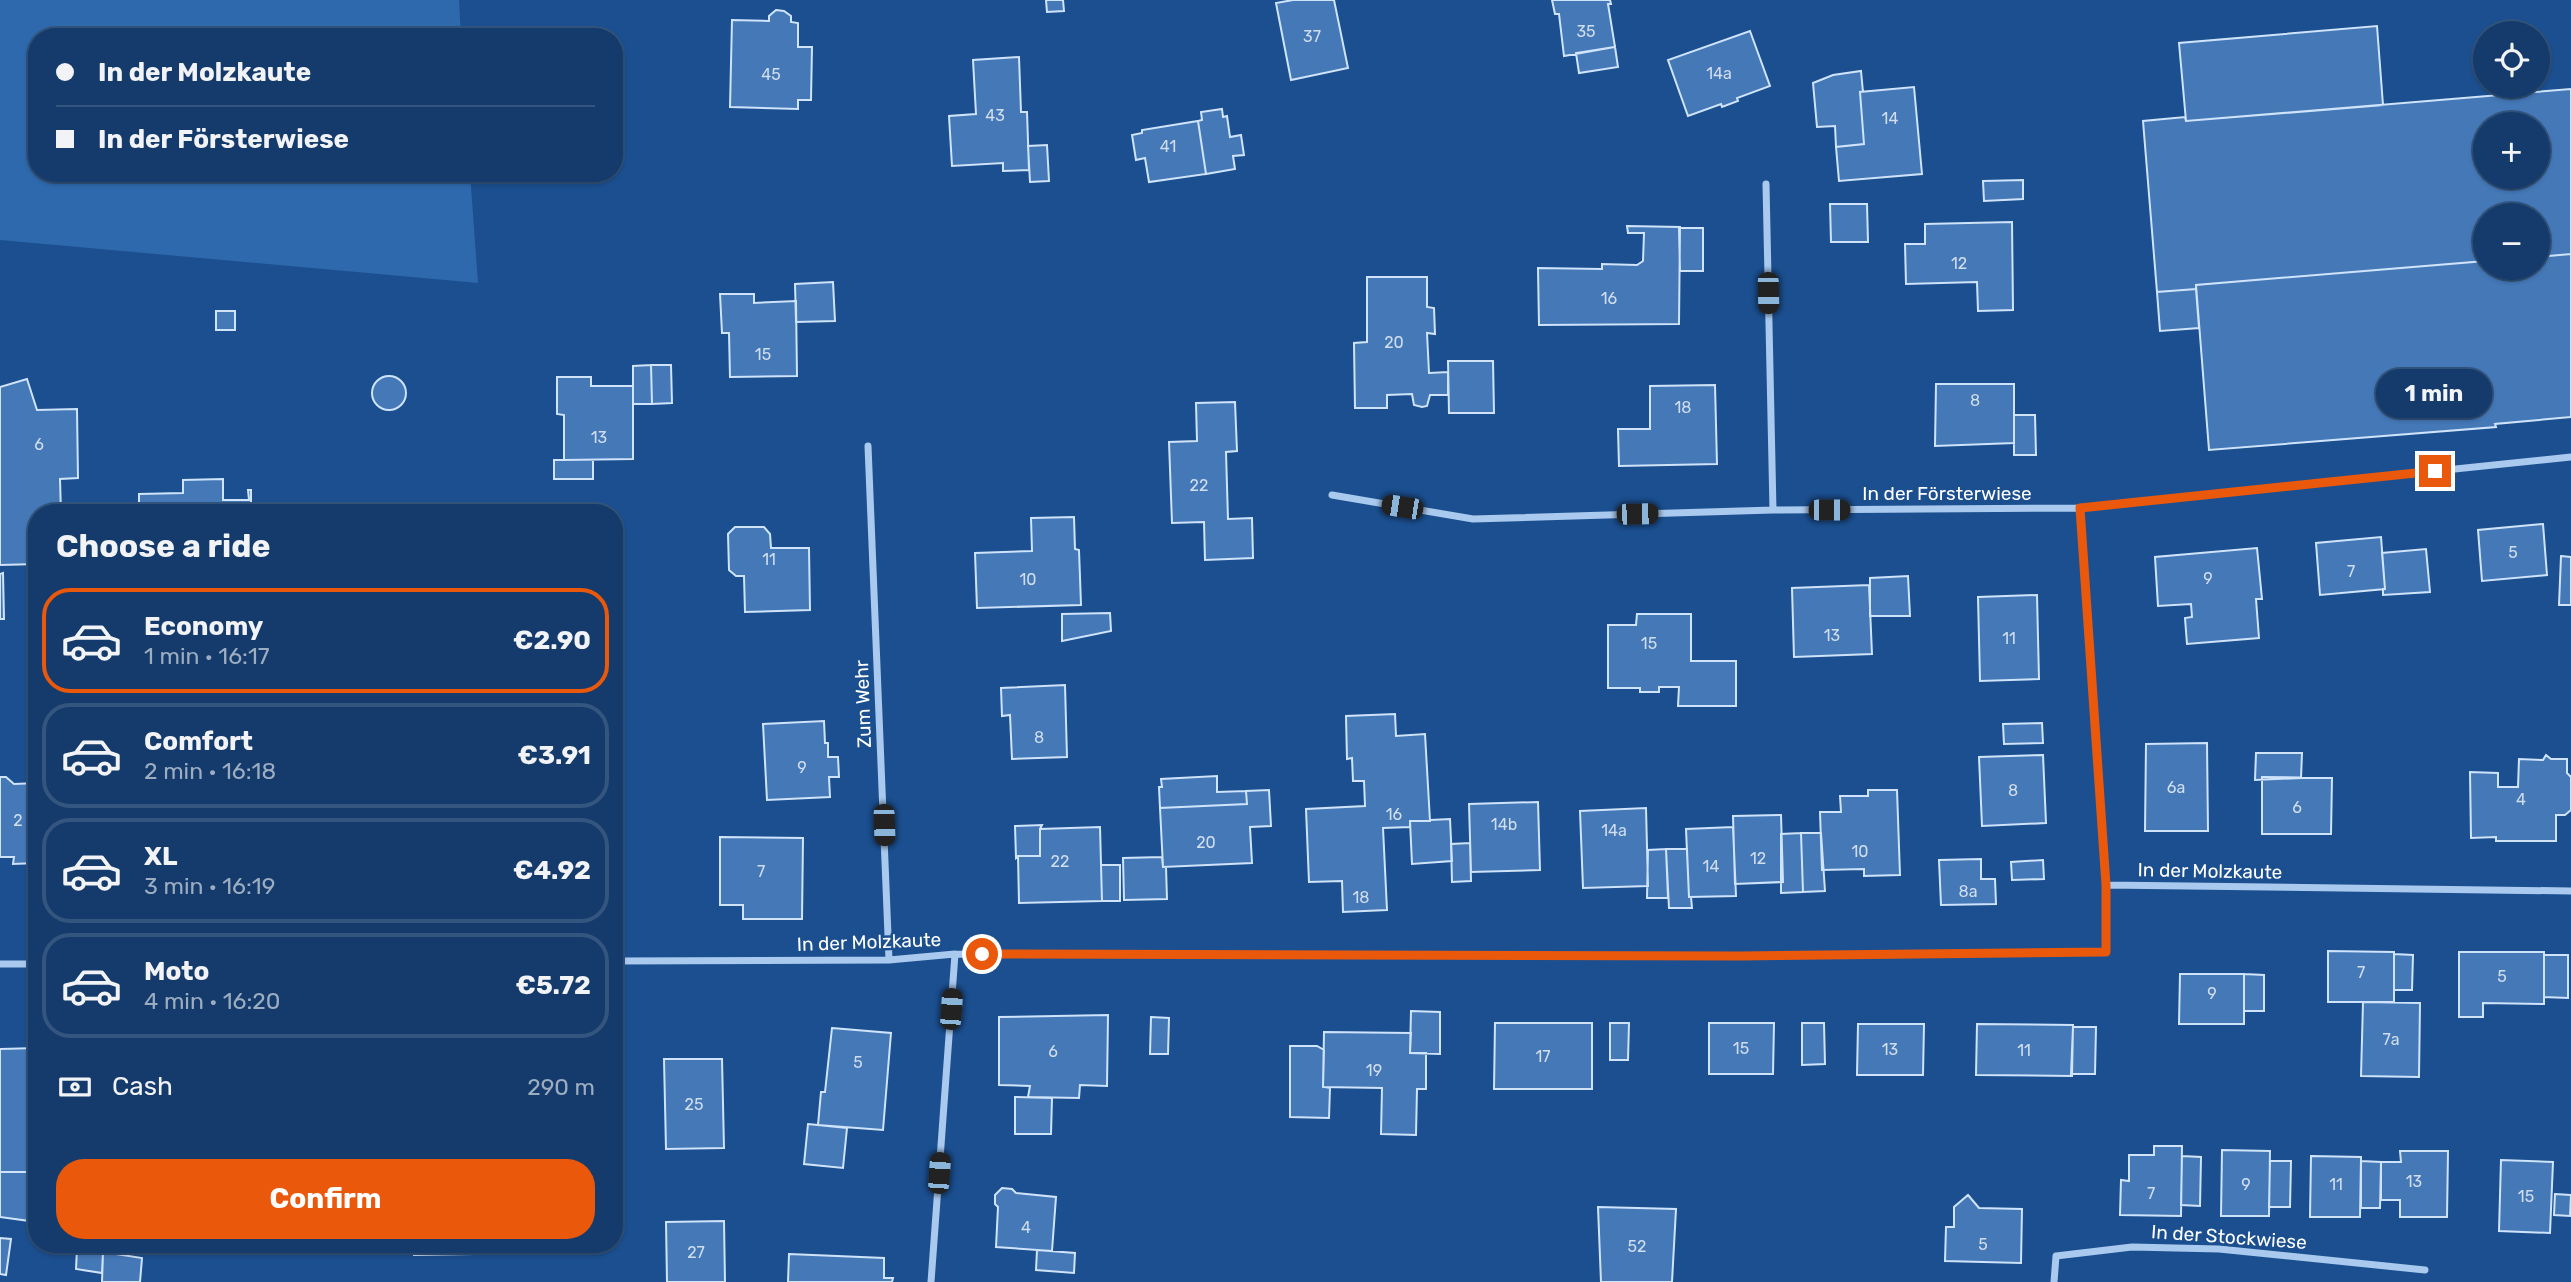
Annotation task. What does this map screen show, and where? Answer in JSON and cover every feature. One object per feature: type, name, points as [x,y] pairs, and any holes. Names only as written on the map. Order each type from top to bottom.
[{"type":"street","points":[[1766,184],[1773,510]]},
{"type":"street","name":"Zum Wehr","points":[[868,446],[889,960]]},
{"type":"street","name":"In der Försterwiese","points":[[1332,495],[1473,519],[1773,510],[2080,508],[2571,457]]},
{"type":"street","points":[[2080,508],[2106,885]]},
{"type":"street","name":"In der Molzkaute","points":[[623,961],[889,960],[955,954],[1755,956],[2106,952],[2106,885],[2571,891]]},
{"type":"street","points":[[931,1282],[955,954]]},
{"type":"street","points":[[0,964],[28,964]]},
{"type":"street","name":"In der Stockwiese","points":[[2054,1282],[2056,1256],[2132,1247],[2218,1248],[2425,1270]]},
{"type":"shaded area","points":[[0,0],[459,0],[461,28],[28,28],[28,182],[471,182],[478,283],[0,240]]},
{"type":"building","points":[[1046,0],[1063,0],[1064,11],[1047,12]]},
{"type":"building","points":[[1293,0],[1334,0],[1348,68],[1291,80],[1276,3]]},
{"type":"building","points":[[1552,0],[1610,0],[1611,4],[1608,4],[1615,47],[1564,56],[1559,14],[1555,14]]},
{"type":"building","points":[[776,10],[784,11],[791,16],[791,22],[798,23],[798,47],[812,47],[811,100],[798,100],[798,109],[730,107],[732,20],[769,21],[769,16]]},
{"type":"building","points":[[2377,26],[2383,105],[2186,121],[2179,43]]},
{"type":"building","points":[[1750,31],[1770,86],[1737,98],[1738,101],[1722,107],[1721,104],[1688,116],[1668,60]]},
{"type":"building","points":[[1615,47],[1618,67],[1579,73],[1576,53]]},
{"type":"building","points":[[1019,57],[1021,112],[1027,112],[1029,170],[1003,171],[1003,163],[952,166],[949,116],[976,114],[973,60]]},
{"type":"building","points":[[1861,71],[1864,144],[1836,147],[1835,126],[1817,127],[1813,83],[1833,75]]},
{"type":"building","points":[[1914,87],[1922,174],[1839,181],[1836,147],[1864,144],[1860,92]]},
{"type":"building","points":[[2571,89],[2571,254],[2550,256],[2550,203],[2473,203],[2473,262],[2196,285],[2196,289],[2157,292],[2143,121],[2185,117],[2186,121],[2473,97],[2550,98],[2550,91]]},
{"type":"building","points":[[1222,109],[1223,117],[1227,116],[1230,137],[1241,135],[1244,155],[1233,156],[1235,169],[1206,174],[1198,121],[1202,120],[1201,112]]},
{"type":"building","points":[[1198,121],[1206,174],[1149,182],[1145,158],[1136,160],[1132,135],[1142,133],[1142,130]]},
{"type":"building","points":[[1047,145],[1049,181],[1030,182],[1028,146]]},
{"type":"building","points":[[2023,180],[2023,199],[1984,201],[1983,181]]},
{"type":"building","points":[[1830,204],[1867,204],[1868,242],[1831,242]]},
{"type":"building","points":[[2012,222],[2013,310],[1978,311],[1977,282],[1906,284],[1905,244],[1925,244],[1925,224]]},
{"type":"building","points":[[1627,226],[1680,227],[1679,324],[1539,325],[1538,268],[1602,269],[1602,264],[1637,265],[1643,261],[1644,233],[1628,233]]},
{"type":"building","points":[[1679,228],[1703,228],[1703,271],[1680,271]]},
{"type":"building","points":[[2571,254],[2571,417],[2495,424],[2496,427],[2209,450],[2196,285],[2473,262],[2473,280],[2550,280],[2550,256]]},
{"type":"building","points":[[1367,277],[1427,277],[1427,307],[1434,308],[1435,334],[1427,333],[1429,373],[1448,372],[1448,395],[1430,395],[1427,406],[1422,407],[1414,405],[1412,394],[1387,395],[1387,408],[1355,408],[1354,343],[1367,342]]},
{"type":"building","points":[[833,282],[835,321],[796,322],[795,284]]},
{"type":"building","points":[[2196,289],[2199,328],[2160,331],[2157,292]]},
{"type":"building","points":[[720,294],[754,294],[754,303],[796,301],[797,376],[730,377],[729,333],[722,333]]},
{"type":"building","points":[[216,311],[235,311],[235,330],[216,330]]},
{"type":"building","points":[[1448,361],[1493,361],[1494,413],[1449,413]]},
{"type":"building","points":[[651,365],[652,404],[633,404],[633,366]]},
{"type":"building","points":[[651,365],[671,365],[672,403],[652,404]]},
{"type":"building","points":[[389,376],[401,381],[406,393],[401,405],[389,410],[377,405],[372,393],[377,381]]},
{"type":"building","points":[[557,377],[591,377],[591,386],[633,386],[633,459],[564,460],[564,415],[557,414]]},
{"type":"building","points":[[27,379],[37,410],[77,409],[78,478],[60,479],[61,504],[28,504],[28,564],[0,565],[0,387]]},
{"type":"building","points":[[1936,384],[2014,384],[2014,443],[1935,446]]},
{"type":"building","points":[[1715,385],[1717,464],[1619,466],[1618,429],[1650,429],[1650,386]]},
{"type":"building","points":[[1235,402],[1237,451],[1226,452],[1228,519],[1252,518],[1253,558],[1205,560],[1204,522],[1172,523],[1169,442],[1197,441],[1196,403]]},
{"type":"building","points":[[2014,415],[2035,415],[2036,455],[2014,455]]},
{"type":"building","points":[[554,460],[593,460],[593,479],[554,479]]},
{"type":"building","points":[[223,479],[223,500],[249,500],[248,490],[251,490],[251,504],[139,504],[139,494],[183,493],[183,480]]},
{"type":"building","points":[[1074,517],[1075,549],[1079,550],[1081,605],[977,608],[975,553],[1032,551],[1031,518]]},
{"type":"building","points":[[2543,524],[2547,575],[2482,581],[2478,530]]},
{"type":"building","points":[[735,527],[764,527],[770,534],[771,548],[809,548],[810,610],[745,612],[744,576],[736,576],[729,570],[728,534]]},
{"type":"building","points":[[2381,537],[2385,589],[2320,595],[2316,543]]},
{"type":"building","points":[[2257,548],[2262,599],[2256,599],[2259,638],[2187,644],[2185,618],[2192,617],[2191,604],[2158,606],[2155,557]]},
{"type":"building","points":[[2426,549],[2430,592],[2383,595],[2385,589],[2382,553]]},
{"type":"building","points":[[2561,556],[2571,557],[2571,605],[2559,605]]},
{"type":"building","points":[[3,573],[4,619],[0,619],[0,574]]},
{"type":"building","points":[[1908,576],[1910,616],[1870,616],[1870,578]]},
{"type":"building","points":[[1869,585],[1872,654],[1794,657],[1792,588]]},
{"type":"building","points":[[2037,595],[2039,679],[1980,681],[1978,597]]},
{"type":"building","points":[[1110,613],[1111,631],[1062,641],[1062,614]]},
{"type":"building","points":[[1637,614],[1691,614],[1691,661],[1736,661],[1736,706],[1678,706],[1679,687],[1659,687],[1659,692],[1640,692],[1640,688],[1608,688],[1608,625],[1636,625]]},
{"type":"building","points":[[1065,685],[1067,757],[1012,759],[1010,715],[1002,716],[1001,688]]},
{"type":"building","points":[[1395,714],[1396,736],[1425,734],[1430,821],[1410,821],[1410,827],[1383,828],[1387,910],[1343,912],[1342,881],[1309,882],[1306,809],[1365,806],[1364,781],[1353,781],[1352,758],[1347,759],[1346,716]]},
{"type":"building","points":[[824,721],[828,757],[838,757],[839,777],[829,777],[830,797],[767,800],[763,724]]},
{"type":"building","points":[[2042,723],[2043,743],[2004,744],[2003,724]]},
{"type":"building","points":[[2207,743],[2208,831],[2145,831],[2146,744]]},
{"type":"building","points":[[2256,753],[2302,753],[2301,778],[2255,780]]},
{"type":"building","points":[[2043,755],[2046,823],[1982,826],[1979,757]]},
{"type":"building","points":[[2546,755],[2551,759],[2567,759],[2567,773],[2571,777],[2571,810],[2565,815],[2556,815],[2556,841],[2496,841],[2496,837],[2471,838],[2470,772],[2498,773],[2498,787],[2518,787],[2519,759],[2543,760]]},
{"type":"building","points":[[1217,776],[1217,792],[1246,791],[1247,804],[1160,808],[1161,779]]},
{"type":"building","points":[[0,777],[6,777],[14,784],[28,783],[28,863],[13,864],[14,857],[0,857]]},
{"type":"building","points":[[2262,777],[2332,778],[2331,834],[2262,834]]},
{"type":"building","points":[[1269,790],[1271,826],[1250,827],[1252,863],[1163,867],[1160,808],[1247,804],[1246,791]]},
{"type":"building","points":[[1868,790],[1897,790],[1900,875],[1864,876],[1864,869],[1822,870],[1820,812],[1841,812],[1840,796],[1868,796]]},
{"type":"building","points":[[1538,802],[1540,870],[1471,872],[1469,804]]},
{"type":"building","points":[[1646,808],[1648,886],[1583,888],[1580,811]]},
{"type":"building","points":[[1781,815],[1783,882],[1735,884],[1733,816]]},
{"type":"building","points":[[1450,819],[1452,861],[1412,864],[1410,821]]},
{"type":"building","points":[[623,821],[624,884],[623,884]]},
{"type":"building","points":[[1042,825],[1040,856],[1016,858],[1015,826]]},
{"type":"building","points":[[1100,827],[1102,901],[1019,903],[1018,856],[1040,856],[1040,829]]},
{"type":"building","points":[[1733,827],[1736,896],[1689,897],[1686,829]]},
{"type":"building","points":[[1801,833],[1803,892],[1781,893],[1781,834]]},
{"type":"building","points":[[1801,833],[1821,833],[1825,891],[1803,892]]},
{"type":"building","points":[[720,837],[803,838],[802,919],[743,919],[743,905],[720,905]]},
{"type":"building","points":[[1470,843],[1471,881],[1452,882],[1451,844]]},
{"type":"building","points":[[1666,849],[1668,898],[1647,898],[1648,850]]},
{"type":"building","points":[[1666,849],[1687,849],[1692,908],[1669,908]]},
{"type":"building","points":[[1162,857],[1163,867],[1166,867],[1167,899],[1124,900],[1123,858]]},
{"type":"building","points":[[1981,859],[1981,879],[1995,879],[1996,904],[1941,905],[1939,860]]},
{"type":"building","points":[[2043,860],[2044,879],[2012,880],[2011,862]]},
{"type":"building","points":[[1101,865],[1120,865],[1120,901],[1102,901]]},
{"type":"building","points":[[2328,951],[2394,952],[2394,1002],[2328,1002]]},
{"type":"building","points":[[2459,952],[2544,952],[2544,1004],[2483,1003],[2483,1017],[2459,1017]]},
{"type":"building","points":[[2394,954],[2413,955],[2412,990],[2394,990]]},
{"type":"building","points":[[2544,955],[2568,955],[2568,998],[2544,997]]},
{"type":"building","points":[[2180,974],[2244,974],[2244,1024],[2179,1024]]},
{"type":"building","points":[[2244,974],[2264,975],[2264,1011],[2244,1011]]},
{"type":"building","points":[[2363,1002],[2420,1003],[2419,1077],[2361,1076]]},
{"type":"building","points":[[1411,1011],[1440,1012],[1440,1054],[1410,1053]]},
{"type":"building","points":[[1108,1015],[1107,1086],[1080,1085],[1079,1098],[1028,1097],[1030,1086],[999,1085],[999,1017]]},
{"type":"building","points":[[1151,1017],[1169,1018],[1168,1054],[1150,1054]]},
{"type":"building","points":[[1495,1023],[1592,1023],[1592,1089],[1494,1089]]},
{"type":"building","points":[[1610,1023],[1629,1023],[1628,1060],[1610,1060]]},
{"type":"building","points":[[1709,1023],[1774,1023],[1773,1074],[1709,1074]]},
{"type":"building","points":[[1802,1023],[1824,1023],[1825,1064],[1802,1065]]},
{"type":"building","points":[[1858,1024],[1924,1024],[1923,1075],[1857,1075]]},
{"type":"building","points":[[1977,1024],[2073,1025],[2072,1076],[1976,1075]]},
{"type":"building","points":[[2073,1027],[2096,1027],[2095,1074],[2071,1074]]},
{"type":"building","points":[[832,1028],[891,1033],[883,1130],[818,1125],[821,1092],[825,1092]]},
{"type":"building","points":[[1324,1032],[1411,1033],[1410,1053],[1426,1053],[1426,1089],[1417,1089],[1416,1135],[1381,1134],[1382,1088],[1323,1087]]},
{"type":"building","points":[[1290,1046],[1317,1046],[1324,1050],[1323,1087],[1330,1088],[1329,1118],[1290,1117]]},
{"type":"building","points":[[28,1048],[28,1172],[0,1172],[0,1049]]},
{"type":"building","points":[[664,1059],[722,1059],[724,1148],[666,1149]]},
{"type":"building","points":[[1015,1097],[1052,1098],[1051,1134],[1015,1134]]},
{"type":"building","points":[[808,1124],[847,1128],[843,1168],[804,1164]]},
{"type":"building","points":[[2154,1146],[2182,1146],[2181,1216],[2120,1215],[2121,1180],[2129,1181],[2129,1155],[2154,1155]]},
{"type":"building","points":[[2222,1150],[2270,1151],[2269,1216],[2221,1216]]},
{"type":"building","points":[[2400,1151],[2448,1151],[2447,1217],[2400,1217],[2400,1200],[2381,1200],[2381,1162],[2401,1162]]},
{"type":"building","points":[[2182,1156],[2201,1157],[2200,1206],[2181,1205]]},
{"type":"building","points":[[2311,1156],[2361,1157],[2360,1217],[2310,1217]]},
{"type":"building","points":[[2501,1160],[2553,1162],[2550,1233],[2499,1231]]},
{"type":"building","points":[[2270,1161],[2291,1161],[2290,1207],[2269,1207]]},
{"type":"building","points":[[2361,1161],[2381,1162],[2380,1208],[2361,1208]]},
{"type":"building","points":[[0,1172],[28,1172],[28,1221],[0,1217]]},
{"type":"building","points":[[1002,1188],[1012,1189],[1016,1193],[1056,1197],[1052,1251],[996,1247],[998,1207],[995,1204],[995,1195]]},
{"type":"building","points":[[2555,1194],[2571,1195],[2570,1216],[2554,1215]]},
{"type":"building","points":[[1968,1195],[1979,1208],[2022,1209],[2021,1263],[1945,1261],[1946,1227],[1954,1227],[1954,1207]]},
{"type":"building","points":[[1598,1207],[1676,1209],[1672,1282],[1601,1282]]},
{"type":"building","points":[[724,1221],[725,1282],[667,1282],[666,1222]]},
{"type":"building","points":[[0,1238],[11,1239],[6,1275],[0,1274]]},
{"type":"building","points":[[1037,1250],[1075,1253],[1074,1273],[1036,1270]]},
{"type":"building","points":[[77,1253],[103,1253],[102,1273],[76,1269]]},
{"type":"building","points":[[103,1253],[142,1258],[140,1282],[102,1282]]},
{"type":"building","points":[[414,1253],[474,1253],[474,1254]]},
{"type":"building","points":[[474,1253],[516,1253],[516,1254]]},
{"type":"building","points":[[789,1254],[884,1258],[884,1278],[893,1278],[892,1282],[788,1282]]},
{"type":"route","points":[[982,954],[1741,956],[2106,952],[2106,885],[2080,508],[2435,471]]}]
